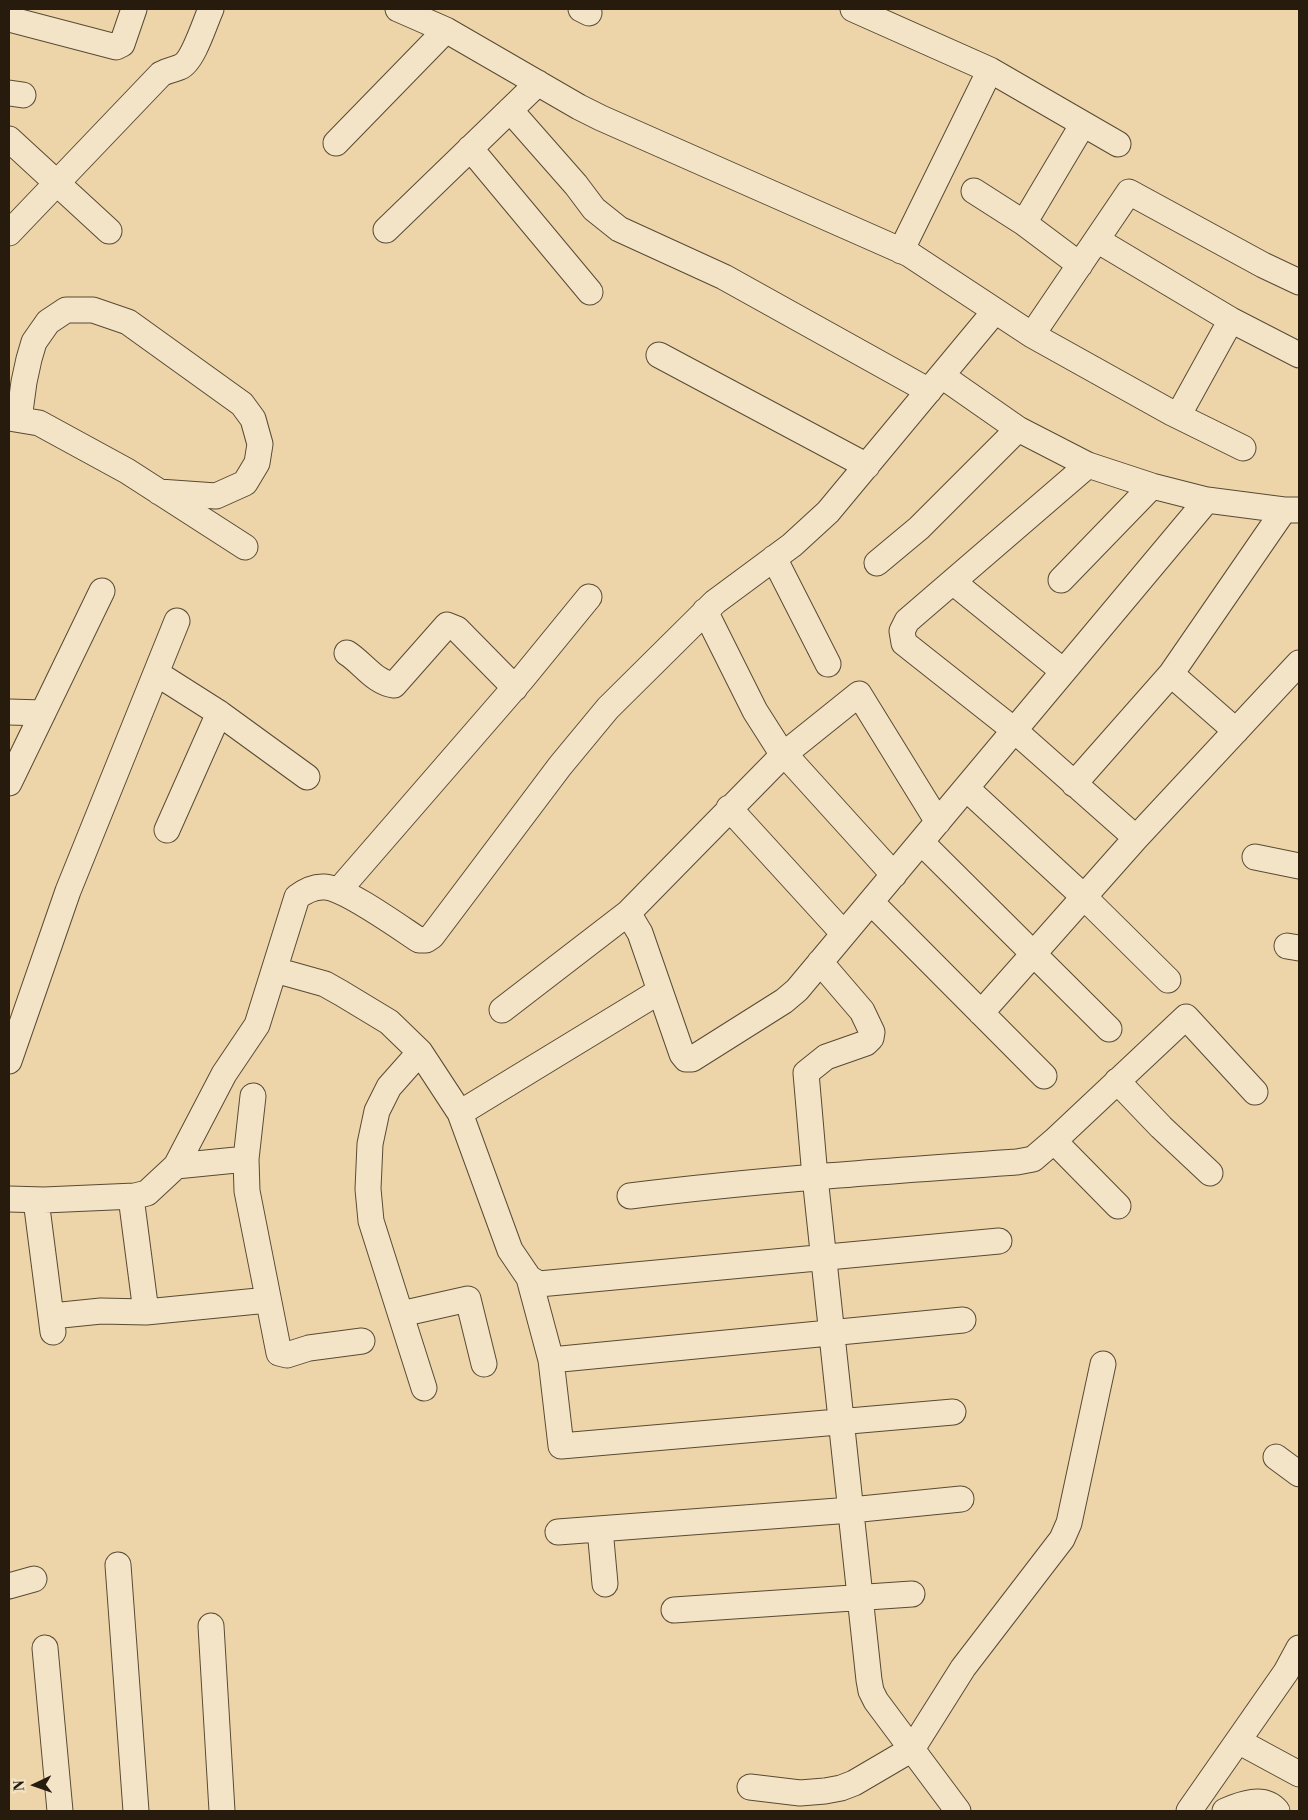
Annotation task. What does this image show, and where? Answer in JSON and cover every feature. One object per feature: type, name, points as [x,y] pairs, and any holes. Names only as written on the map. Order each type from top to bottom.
[{"type":"street","points":[[9,19],[116,47],[122,44],[134,9]]},
{"type":"street","points":[[9,233],[162,74],[180,67],[189,60],[211,9]]},
{"type":"street","points":[[398,9],[446,30],[601,118],[909,254],[1032,335],[1178,416],[1243,448]]},
{"type":"street","points":[[853,9],[990,70],[1118,144]]},
{"type":"street","points":[[336,143],[446,30]]},
{"type":"street","points":[[901,250],[990,70]]},
{"type":"street","points":[[386,230],[538,83]]},
{"type":"street","points":[[510,110],[576,185],[594,209],[618,229],[724,277],[935,383],[1088,465],[1152,486],[1207,500],[1292,510],[1171,674],[1074,784]]},
{"type":"street","points":[[1024,223],[1083,124]]},
{"type":"street","points":[[9,139],[109,232]]},
{"type":"street","points":[[470,148],[590,292]]},
{"type":"street","points":[[974,190],[1024,223],[1080,265]]},
{"type":"street","points":[[1032,335],[1129,192],[1263,265],[1299,282]]},
{"type":"street","points":[[1097,240],[1231,320],[1299,355]]},
{"type":"street","points":[[1299,297],[1299,303]]},
{"type":"street","points":[[159,492],[216,496],[245,483],[257,463],[260,444],[253,419],[242,404],[128,322],[93,310],[66,310],[48,322],[34,342],[14,418],[39,423],[126,471],[245,547]]},
{"type":"street","points":[[9,1199],[131,1197],[147,1193],[176,1166],[224,1074],[257,1025],[297,897],[306,890],[324,887],[339,890],[419,940],[426,940],[432,936],[560,766],[608,708],[715,602],[792,545],[828,512],[995,311]]},
{"type":"street","points":[[1178,416],[1231,320]]},
{"type":"street","points":[[659,355],[866,466]]},
{"type":"street","points":[[877,563],[919,528],[1018,429]]},
{"type":"street","points":[[1088,465],[907,621],[902,631],[904,643],[1014,730],[1136,838]]},
{"type":"street","points":[[1061,580],[1152,486]]},
{"type":"street","points":[[628,912],[640,933],[682,1054],[686,1059],[692,1059],[784,1001],[797,990],[1207,500]]},
{"type":"street","points":[[774,558],[828,664]]},
{"type":"street","points":[[953,582],[1063,672]]},
{"type":"street","points":[[9,783],[102,591]]},
{"type":"street","points":[[339,890],[515,688],[589,597]]},
{"type":"street","points":[[706,611],[755,711],[783,755],[788,758],[894,874]]},
{"type":"street","points":[[9,1061],[68,891],[177,621]]},
{"type":"street","points":[[347,653],[358,660],[384,684],[394,685],[447,625],[457,629],[515,688]]},
{"type":"street","points":[[981,1013],[1136,838],[1299,663]]},
{"type":"street","points":[[156,674],[219,713],[307,777]]},
{"type":"street","points":[[1171,674],[1236,731]]},
{"type":"street","points":[[502,1010],[628,912],[783,755],[859,694],[938,822]]},
{"type":"street","points":[[9,712],[43,713]]},
{"type":"street","points":[[167,830],[219,713]]},
{"type":"street","points":[[966,788],[1084,897],[1168,980]]},
{"type":"street","points":[[729,808],[844,934]]},
{"type":"street","points":[[921,842],[1109,1029]]},
{"type":"street","points":[[1255,857],[1299,866]]},
{"type":"street","points":[[871,902],[1044,1076]]},
{"type":"street","points":[[820,962],[862,1011],[872,1032],[871,1038],[866,1043],[826,1057],[806,1073],[815,1177],[871,1691],[876,1701],[958,1811]]},
{"type":"street","points":[[274,970],[324,984],[342,992],[389,1022],[420,1052],[460,1114],[510,1250],[529,1278],[550,1360],[561,1446],[953,1412]]},
{"type":"street","points":[[460,1114],[660,991]]},
{"type":"street","points":[[630,1196],[692,1188],[1018,1162],[1033,1159],[1186,1016],[1255,1092]]},
{"type":"street","points":[[420,1052],[389,1087],[377,1111],[370,1144],[368,1189],[371,1221],[424,1388]]},
{"type":"street","points":[[1117,1081],[1161,1127],[1210,1173]]},
{"type":"street","points":[[254,1096],[246,1159],[246,1191],[279,1352],[287,1355],[310,1348],[362,1341]]},
{"type":"street","points":[[1054,1141],[1118,1206]]},
{"type":"street","points":[[176,1166],[246,1159]]},
{"type":"street","points":[[131,1197],[146,1312]]},
{"type":"street","points":[[36,1200],[53,1324],[101,1311],[146,1312],[268,1300]]},
{"type":"street","points":[[529,1278],[539,1284],[999,1241]]},
{"type":"street","points":[[401,1314],[468,1299],[484,1364]]},
{"type":"street","points":[[550,1360],[963,1320]]},
{"type":"street","points":[[750,1787],[800,1793],[825,1792],[854,1783],[912,1749],[963,1668],[1062,1539],[1069,1523],[1103,1364]]},
{"type":"street","points":[[1276,1457],[1299,1474]]},
{"type":"street","points":[[558,1532],[851,1510],[961,1499]]},
{"type":"street","points":[[600,1529],[605,1584]]},
{"type":"street","points":[[118,1565],[136,1811]]},
{"type":"street","points":[[9,1586],[34,1579]]},
{"type":"street","points":[[674,1610],[912,1594]]},
{"type":"street","points":[[211,1626],[222,1811]]},
{"type":"street","points":[[45,1648],[60,1811]]},
{"type":"street","points":[[1189,1811],[1286,1672],[1299,1648]]},
{"type":"street","points":[[1238,1742],[1299,1774]]},
{"type":"street","points":[[1225,1811],[1239,1805],[1261,1802],[1273,1806],[1277,1811]]}]
